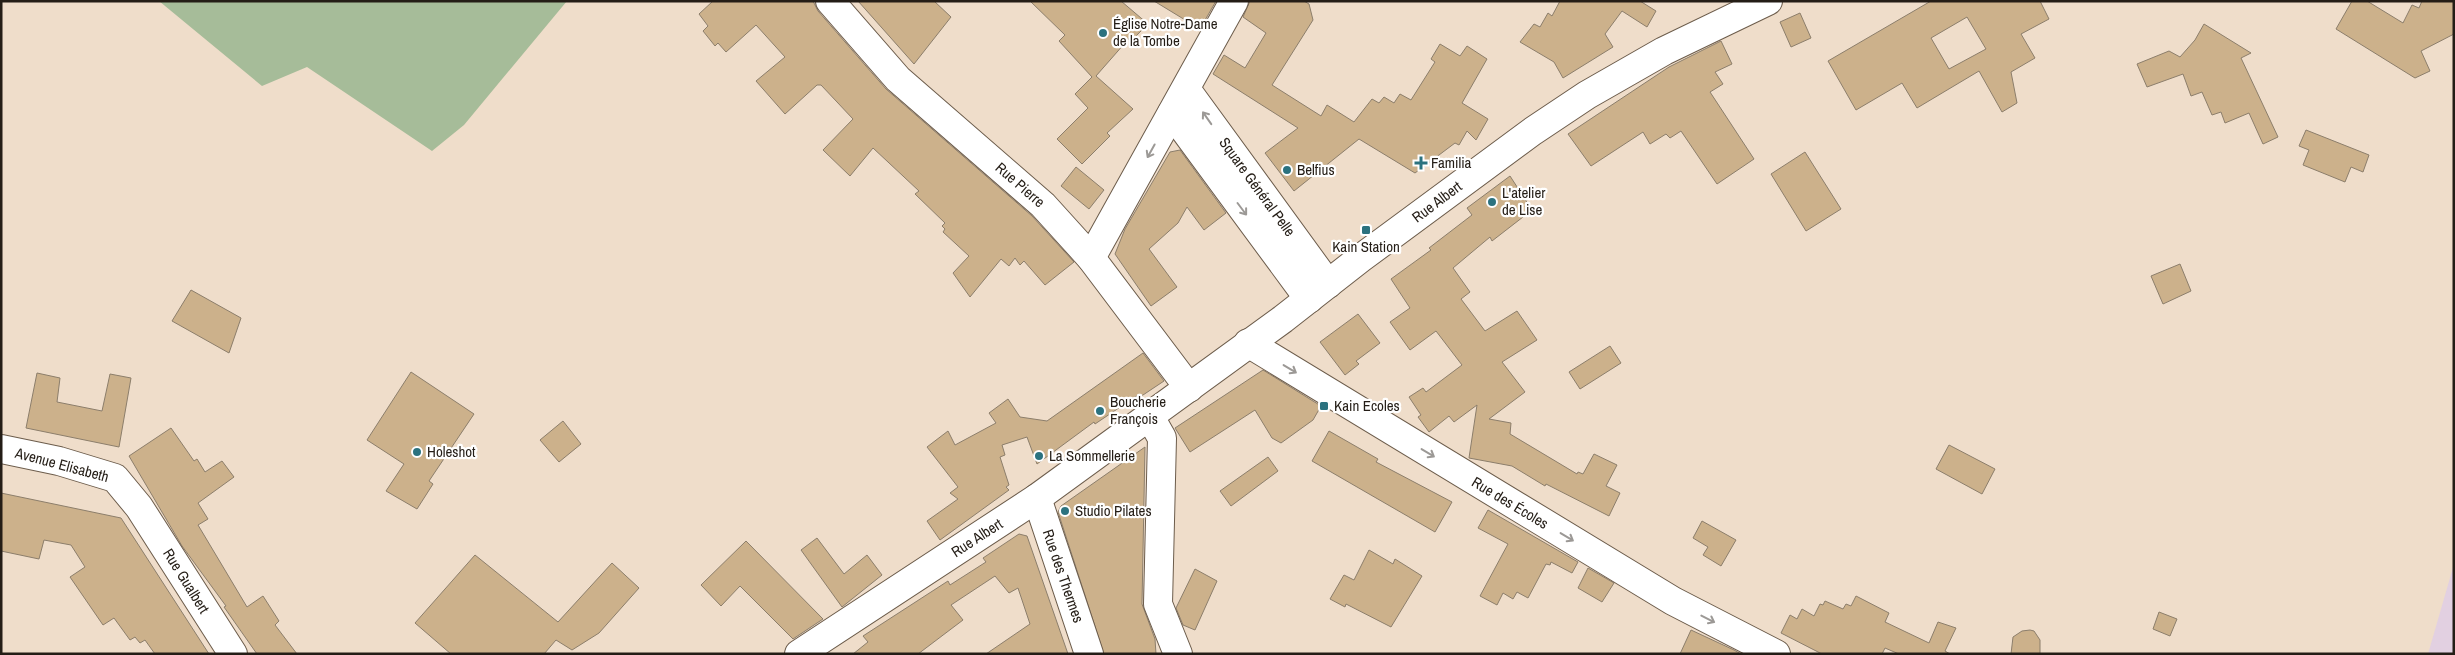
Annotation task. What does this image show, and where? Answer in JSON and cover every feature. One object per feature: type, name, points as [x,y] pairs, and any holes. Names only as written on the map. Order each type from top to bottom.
[{"type":"street","name":"Rue Pierre","points":[[830,1],[898,79],[1043,204],[1091,258],[1188,388]]},
{"type":"street","points":[[1091,258],[1234,1]]},
{"type":"street","name":"Rue Albert","points":[[799,654],[1037,498],[1319,292],[1485,166],[1587,95],[1664,51],[1768,1]]},
{"type":"street","name":"Square Général Pelle","points":[[1186,89],[1235,179]]},
{"type":"street","name":"Square Général Pelle","points":[[1172,113],[1235,179],[1319,292]]},
{"type":"street","name":"Rue des Écoles","points":[[1248,343],[1673,601],[1776,654]]},
{"type":"street","points":[[1150,417],[1162,438],[1158,604],[1178,654]]},
{"type":"street","name":"Avenue Elisabeth","points":[[1,449],[59,461],[114,478],[139,508]]},
{"type":"street","name":"Rue des Thermes","points":[[1037,498],[1089,654]]},
{"type":"street","name":"Rue Gualbert","points":[[139,508],[233,654]]},
{"type":"shaded area","points":[[2454,564],[2454,654],[2428,654]]},
{"type":"green space","points":[[159,1],[567,1],[464,125],[432,151],[307,67],[262,86]]},
{"type":"building","points":[[713,1],[813,1],[818,11],[886,89],[1032,216],[1074,262],[1045,285],[1024,261],[1020,265],[1015,258],[1009,266],[1001,259],[970,297],[953,273],[969,256],[943,232],[945,229],[942,226],[945,223],[915,194],[919,191],[873,148],[850,176],[823,150],[853,119],[821,85],[817,85],[785,114],[756,81],[785,57],[756,25],[726,52],[718,43],[715,46],[703,31],[708,26],[699,14]]},
{"type":"building","points":[[858,1],[934,1],[951,17],[914,64]]},
{"type":"building","points":[[1030,1],[1121,1],[1148,24],[1135,37],[1132,35],[1096,76],[1133,109],[1107,133],[1110,136],[1082,164],[1057,139],[1088,108],[1075,94],[1092,77],[1059,41],[1065,35]]},
{"type":"building","points":[[1154,1],[1216,1],[1200,29]]},
{"type":"building","points":[[1250,1],[1304,1],[1309,4],[1313,20],[1272,85],[1321,116],[1327,105],[1354,122],[1372,99],[1379,103],[1384,97],[1394,103],[1400,94],[1411,100],[1435,62],[1431,59],[1440,44],[1460,56],[1467,46],[1487,59],[1462,103],[1488,119],[1476,140],[1467,131],[1459,145],[1455,143],[1415,173],[1359,139],[1294,191],[1265,153],[1298,128],[1213,74],[1224,55],[1245,68],[1266,33],[1243,17]]},
{"type":"building","points":[[1560,1],[1640,1],[1656,11],[1647,27],[1622,11],[1605,34],[1613,47],[1563,78],[1554,62],[1520,42],[1534,24],[1540,27],[1548,13],[1552,16]]},
{"type":"building","points":[[1931,1],[2040,1],[2049,19],[2021,34],[2035,58],[2011,72],[2017,103],[2002,112],[1979,71],[1917,108],[1902,83],[1856,110],[1828,61]],"holes":[[[1967,17],[1986,49],[1949,69],[1931,38]]]},
{"type":"building","points":[[2352,1],[2367,1],[2403,23],[2412,5],[2419,8],[2422,1],[2454,1],[2454,34],[2421,51],[2430,71],[2415,78],[2336,29]]},
{"type":"building","points":[[1800,13],[1811,38],[1791,47],[1780,22]]},
{"type":"building","points":[[2204,24],[2251,53],[2241,58],[2278,137],[2263,144],[2249,113],[2225,123],[2221,112],[2212,115],[2202,92],[2191,96],[2183,74],[2147,87],[2137,64],[2169,51],[2180,57],[2195,40]]},
{"type":"building","points":[[1721,41],[1732,64],[1715,72],[1723,84],[1710,92],[1754,159],[1717,184],[1681,131],[1670,138],[1666,134],[1650,144],[1643,132],[1591,166],[1568,134],[1669,67]]},
{"type":"building","points":[[2306,130],[2369,155],[2363,172],[2351,167],[2345,182],[2303,165],[2309,150],[2299,146]]},
{"type":"building","points":[[1180,150],[1226,213],[1204,230],[1187,207],[1178,223],[1149,249],[1177,287],[1151,306],[1115,254],[1125,229],[1170,152]]},
{"type":"building","points":[[1805,152],[1841,209],[1806,231],[1771,174]]},
{"type":"building","points":[[1076,167],[1104,190],[1089,209],[1061,186]]},
{"type":"building","points":[[1510,176],[1532,210],[1492,241],[1490,237],[1453,268],[1470,292],[1461,299],[1485,331],[1517,311],[1537,340],[1502,362],[1525,392],[1489,419],[1511,423],[1510,434],[1577,474],[1578,472],[1583,474],[1594,454],[1617,465],[1606,486],[1620,493],[1609,516],[1546,484],[1545,486],[1512,466],[1469,458],[1477,405],[1454,422],[1449,416],[1429,432],[1418,417],[1421,415],[1409,397],[1423,388],[1426,392],[1462,365],[1436,331],[1410,350],[1390,322],[1410,308],[1391,279],[1431,250],[1429,248],[1472,215],[1467,208]]},
{"type":"building","points":[[2180,264],[2191,291],[2163,304],[2151,276]]},
{"type":"building","points":[[191,290],[241,318],[229,353],[172,321]]},
{"type":"building","points":[[1358,314],[1380,343],[1356,361],[1359,364],[1345,375],[1320,342]]},
{"type":"building","points":[[1610,346],[1621,363],[1580,389],[1569,372]]},
{"type":"building","points":[[1143,353],[1164,381],[1140,397],[1138,395],[1095,424],[1094,422],[1037,464],[1027,437],[1002,445],[1005,455],[1000,457],[1009,485],[1006,487],[1009,490],[940,540],[927,521],[958,499],[950,493],[958,487],[927,447],[948,431],[955,445],[996,423],[989,413],[1008,399],[1020,417],[1047,421]]},
{"type":"building","points":[[1263,370],[1321,406],[1313,420],[1281,443],[1272,438],[1255,410],[1190,452],[1175,428]]},
{"type":"building","name":"Holeshot","points":[[411,372],[474,414],[429,481],[433,484],[417,509],[386,491],[404,464],[367,440]]},
{"type":"building","points":[[37,373],[60,378],[57,402],[102,411],[110,374],[131,378],[119,447],[26,428]]},
{"type":"building","points":[[563,421],[581,444],[559,462],[540,440]]},
{"type":"building","points":[[171,428],[194,461],[197,459],[205,472],[222,461],[234,477],[198,503],[208,519],[198,525],[247,607],[263,596],[279,621],[275,625],[297,654],[257,654],[224,607],[226,606],[182,546],[129,456]]},
{"type":"building","points":[[1329,431],[1378,459],[1376,462],[1452,502],[1435,532],[1312,461]]},
{"type":"building","points":[[1949,445],[1995,469],[1982,494],[1936,469]]},
{"type":"building","points":[[1145,447],[1142,604],[1155,639],[1156,654],[1104,654],[1058,512],[1061,506]]},
{"type":"building","points":[[1268,457],[1278,471],[1231,506],[1220,491]]},
{"type":"building","points":[[1,493],[121,518],[209,654],[155,654],[145,640],[140,643],[135,637],[130,640],[114,618],[103,625],[70,577],[85,567],[71,545],[44,540],[39,559],[1,551]]},
{"type":"building","points":[[1488,510],[1578,562],[1572,573],[1551,562],[1550,565],[1546,564],[1528,598],[1517,592],[1513,599],[1503,593],[1497,605],[1480,596],[1508,544],[1478,528]]},
{"type":"building","points":[[1702,521],[1736,540],[1721,566],[1703,555],[1708,547],[1693,538]]},
{"type":"building","points":[[1019,534],[1027,536],[1068,654],[986,654],[1030,624],[1018,588],[1009,593],[995,576],[951,605],[963,620],[918,654],[853,654],[868,642],[863,636],[948,581],[950,585],[986,562],[983,558]]},
{"type":"building","points":[[817,538],[844,574],[867,555],[882,575],[842,607],[801,550]]},
{"type":"building","points":[[746,541],[823,619],[793,639],[740,586],[721,606],[701,585]]},
{"type":"building","points":[[1369,550],[1393,564],[1395,559],[1422,576],[1391,627],[1346,604],[1345,607],[1330,599],[1344,575],[1354,580]]},
{"type":"building","points":[[475,555],[558,622],[612,563],[639,588],[599,633],[572,650],[556,640],[544,654],[451,654],[415,623]]},
{"type":"building","points":[[1588,568],[1614,583],[1602,602],[1578,588]]},
{"type":"building","points":[[1195,569],[1217,581],[1195,630],[1183,625],[1176,608]]},
{"type":"building","points":[[1856,596],[1889,613],[1885,622],[1929,643],[1938,622],[1956,628],[1945,651],[1950,654],[1899,654],[1885,648],[1882,654],[1822,654],[1781,633],[1790,615],[1797,619],[1802,609],[1814,616],[1820,604],[1823,605],[1825,601],[1843,609],[1846,604],[1851,606]]},
{"type":"building","points":[[2159,612],[2177,619],[2170,636],[2153,629]]},
{"type":"building","points":[[1691,630],[1734,650],[1741,654],[1680,654]]},
{"type":"building","points":[[2022,631],[2034,631],[2040,640],[2040,654],[2011,654],[2013,637]]},
{"type":"place","name":"Église Notre-Dame de la Tombe","points":[[1103,33]]},
{"type":"place","name":"Familia","points":[[1421,163]]},
{"type":"place","name":"Belfius","points":[[1287,170]]},
{"type":"place","name":"L'atelier de Lise","points":[[1492,202]]},
{"type":"place","name":"Kain Station","points":[[1366,230]]},
{"type":"place","name":"Kain Ecoles","points":[[1324,406]]},
{"type":"place","name":"Boucherie François","points":[[1100,411]]},
{"type":"place","name":"Holeshot","points":[[417,452]]},
{"type":"place","name":"La Sommellerie","points":[[1039,456]]},
{"type":"place","name":"Studio Pilates","points":[[1065,511]]}]
